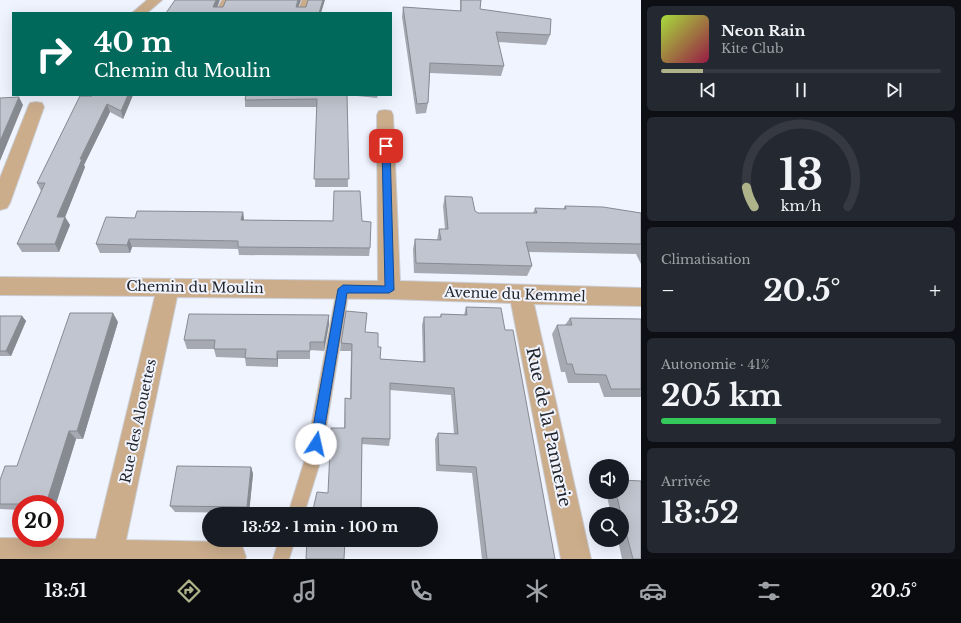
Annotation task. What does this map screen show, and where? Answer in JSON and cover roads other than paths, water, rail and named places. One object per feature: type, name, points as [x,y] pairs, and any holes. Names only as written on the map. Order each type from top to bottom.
[{"type":"street","points":[[140,12],[155,0]]},
{"type":"street","points":[[0,204],[36,107]]},
{"type":"street","points":[[385,115],[389,290]]},
{"type":"street","name":"Chemin du Moulin","points":[[0,286],[389,290]]},
{"type":"street","name":"Rue des Alouettes","points":[[108,554],[168,287]]},
{"type":"street","name":"Avenue du Kemmel","points":[[389,290],[641,296]]},
{"type":"street","name":"Rue de la Pannerie","points":[[522,294],[576,559]]},
{"type":"street","points":[[0,552],[231,557]]},
{"type":"lane","points":[[220,12],[226,0]]},
{"type":"lane","points":[[301,12],[306,0]]},
{"type":"lane","points":[[298,507],[313,459],[343,289]]},
{"type":"lane","points":[[281,559],[285,547]]}]
